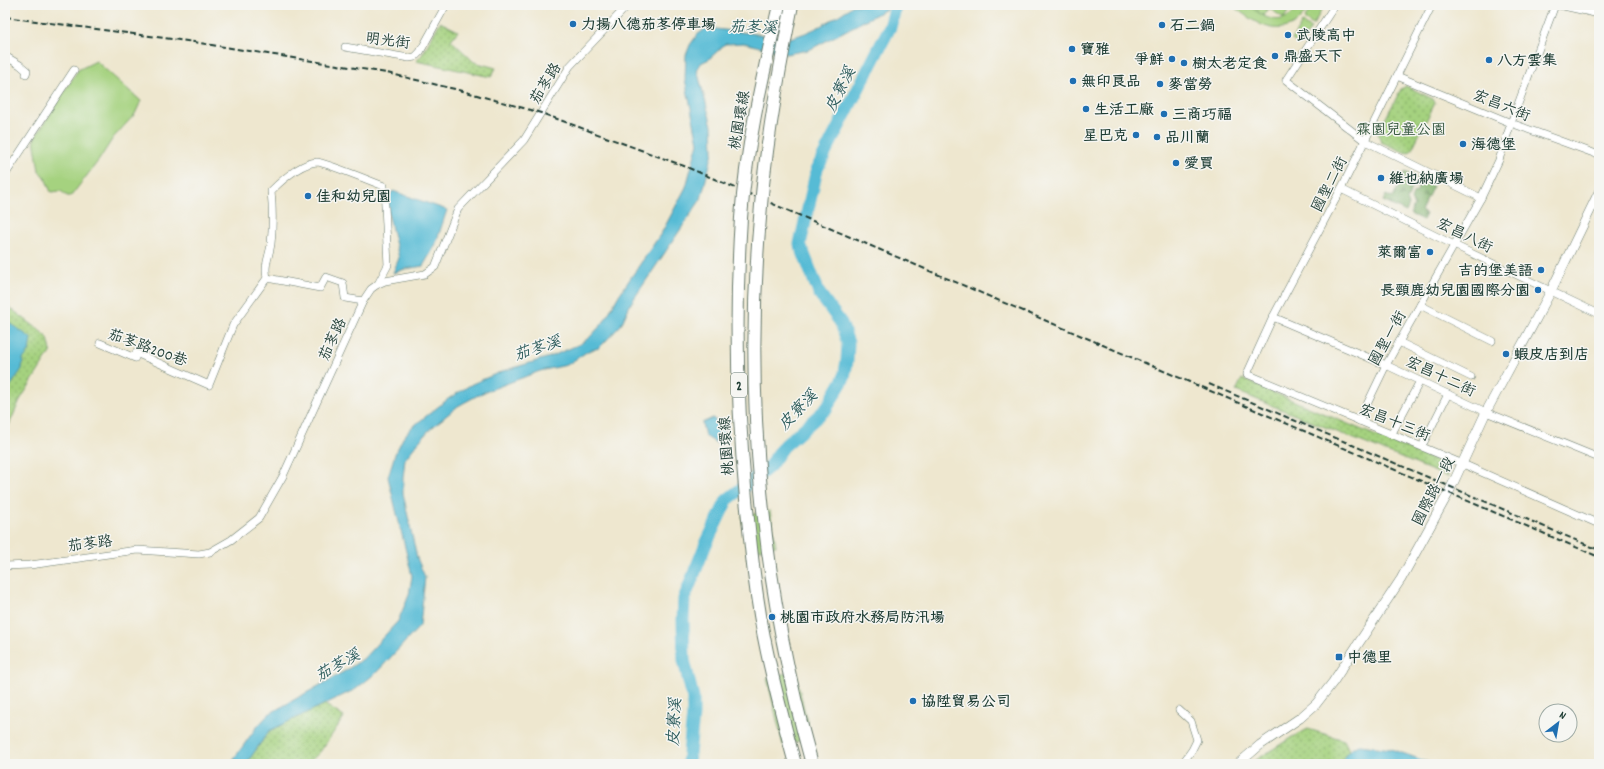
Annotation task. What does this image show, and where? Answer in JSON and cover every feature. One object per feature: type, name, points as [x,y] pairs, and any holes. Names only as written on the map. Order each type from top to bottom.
[{"type":"highway","name":"桃園環線","points":[[779,5],[750,147],[741,216],[737,308],[738,380],[741,451],[757,592],[767,651],[795,764]]},
{"type":"highway","name":"桃園環線","points":[[792,5],[780,65],[760,218],[755,306],[754,388],[758,449],[773,592],[784,651],[800,722],[812,764]]},
{"type":"street","name":"明光街","points":[[345,47],[409,58],[415,57],[420,52],[446,5]]},
{"type":"street","name":"茄苳路","points":[[5,566],[30,565],[137,550],[199,554],[210,552],[231,540],[259,518],[283,476],[363,301],[371,289],[385,281],[426,274],[435,267],[458,209],[524,140],[570,66],[628,5]]},
{"type":"street","points":[[1335,5],[1286,80],[1365,141],[1481,198]]},
{"type":"street","name":"國聖二街","points":[[1248,374],[1273,317],[1342,189],[1432,5]]},
{"type":"street","name":"國聖一街","points":[[1359,421],[1386,365],[1481,198],[1499,160],[1511,123],[1555,5]]},
{"type":"street","points":[[1559,5],[1599,14]]},
{"type":"street","points":[[5,56],[20,64],[27,70],[26,74]]},
{"type":"street","points":[[5,175],[74,70]]},
{"type":"street","name":"宏昌六街","points":[[1397,76],[1511,123],[1599,156]]},
{"type":"street","points":[[363,301],[345,298],[343,283],[326,277],[320,288],[267,278],[265,269],[274,218],[271,191],[284,178],[305,166],[318,162],[384,186],[388,265],[378,284]]},
{"type":"street","name":"宏昌八街","points":[[1342,189],[1454,245],[1599,314]]},
{"type":"street","name":"國際路一段","points":[[1238,764],[1260,745],[1300,718],[1316,704],[1333,682],[1401,579],[1463,464],[1486,412],[1551,291],[1599,192]]},
{"type":"street","name":"茄苳路200巷","points":[[100,343],[134,358],[136,353],[208,384],[234,325],[267,278]]},
{"type":"street","points":[[1420,305],[1492,341]]},
{"type":"street","name":"宏昌十二街","points":[[1273,317],[1386,365],[1486,412],[1599,458]]},
{"type":"street","points":[[1399,342],[1471,377]]},
{"type":"street","name":"宏昌十三街","points":[[1248,374],[1463,464],[1599,524]]},
{"type":"street","points":[[1391,435],[1420,381]]},
{"type":"street","points":[[1424,442],[1448,394]]},
{"type":"street","points":[[1179,710],[1191,721],[1197,740],[1182,764]]},
{"type":"green space","points":[[1231,5],[1246,5],[1268,18],[1283,19],[1292,14],[1299,5],[1309,5],[1306,12],[1290,26],[1274,28],[1251,19]]},
{"type":"green space","points":[[1246,5],[1271,5],[1264,16]]},
{"type":"green space","points":[[1272,5],[1292,5],[1284,18],[1270,9]]},
{"type":"green space","points":[[1313,5],[1318,5],[1323,8],[1313,25],[1304,19]]},
{"type":"green space","points":[[440,22],[458,31],[451,40],[474,62],[496,68],[491,77],[416,61],[422,55]]},
{"type":"green space","points":[[1302,23],[1311,28],[1300,45],[1292,40]]},
{"type":"green space","points":[[96,61],[141,101],[135,114],[113,138],[99,160],[71,196],[67,196],[61,191],[51,192],[45,178],[39,171],[34,139],[78,70]]},
{"type":"green space","name":"霖園兒童公園","points":[[1406,86],[1433,99],[1435,103],[1411,151],[1406,153],[1381,142],[1378,133],[1401,89]]},
{"type":"green space","points":[[1405,172],[1414,176],[1411,182],[1413,187],[1407,199],[1409,205],[1406,212],[1383,201],[1386,195],[1393,198]]},
{"type":"green space","points":[[1417,177],[1433,186],[1421,211],[1426,214],[1423,220],[1410,214],[1414,206],[1411,199],[1414,192],[1416,193],[1418,189],[1415,183]]},
{"type":"green space","points":[[5,304],[48,338],[51,351],[20,400],[5,434]]},
{"type":"green space","points":[[1242,379],[1445,465],[1448,477],[1236,391]]},
{"type":"green space","points":[[770,511],[776,546],[748,551],[742,516]]},
{"type":"green space","points":[[795,671],[811,738],[783,745],[767,678]]},
{"type":"green space","points":[[324,704],[344,717],[320,752],[308,764],[246,764],[269,731]]},
{"type":"green space","points":[[1308,729],[1344,740],[1349,750],[1341,764],[1250,764],[1292,737]]},
{"type":"water","points":[[853,5],[894,5],[809,50],[786,54],[745,43],[725,44],[709,59],[701,63],[697,70],[712,126],[713,152],[701,199],[631,303],[621,325],[599,348],[588,351],[567,365],[540,371],[482,393],[458,406],[429,430],[405,459],[403,493],[417,558],[425,577],[420,626],[377,672],[356,689],[269,731],[246,764],[230,764],[256,728],[269,714],[345,671],[363,659],[398,621],[409,595],[412,576],[388,477],[395,454],[403,438],[411,428],[448,399],[472,384],[503,371],[550,357],[580,344],[590,337],[603,323],[619,295],[662,232],[686,187],[698,143],[685,79],[686,55],[690,45],[697,35],[705,29],[716,29],[789,38],[805,33],[822,25],[840,15]]},
{"type":"water","points":[[393,191],[447,210],[435,246],[423,266],[393,273],[399,258],[385,200]]},
{"type":"water","points":[[5,320],[31,338],[29,352],[23,359],[22,369],[5,394]]},
{"type":"water","points":[[713,418],[724,430],[723,439],[718,444],[705,436],[702,423]]},
{"type":"water","points":[[1360,745],[1391,749],[1433,764],[1341,764],[1350,750]]},
{"type":"waterway","name":"皮寮溪","points":[[688,764],[693,715],[693,698],[684,660],[684,599],[705,546],[727,500],[769,467],[783,447],[826,409],[844,378],[848,343],[841,323],[819,293],[800,244],[817,169],[890,27],[896,5]]},
{"type":"railway","points":[[5,17],[187,41],[387,73],[459,90],[541,113],[684,166],[1599,557]]},
{"type":"railway","points":[[1209,384],[1599,550]]},
{"type":"place","name":"力揚八德茄苳停車場","points":[[573,24]]},
{"type":"place","name":"石二鍋","points":[[1162,25]]},
{"type":"place","name":"武陵高中","points":[[1288,35]]},
{"type":"place","name":"寶雅","points":[[1072,49]]},
{"type":"place","name":"鼎盛天下","points":[[1275,56]]},
{"type":"place","name":"爭鮮","points":[[1172,59]]},
{"type":"place","name":"八方雲集","points":[[1489,60]]},
{"type":"place","name":"樹太老定食","points":[[1184,63]]},
{"type":"place","name":"無印良品","points":[[1073,81]]},
{"type":"place","name":"麥當勞","points":[[1160,84]]},
{"type":"place","name":"生活工廠","points":[[1086,109]]},
{"type":"place","name":"三商巧福","points":[[1164,114]]},
{"type":"place","name":"星巴克","points":[[1136,135]]},
{"type":"place","name":"品川蘭","points":[[1157,137]]},
{"type":"place","name":"海德堡","points":[[1463,144]]},
{"type":"place","name":"愛買","points":[[1176,163]]},
{"type":"place","name":"維也納廣場","points":[[1381,178]]},
{"type":"place","name":"佳和幼兒園","points":[[308,196]]},
{"type":"place","name":"萊爾富","points":[[1430,252]]},
{"type":"place","name":"吉的堡美語","points":[[1541,270]]},
{"type":"place","name":"長頸鹿幼兒園國際分園","points":[[1538,290]]},
{"type":"place","name":"蝦皮店到店","points":[[1506,354]]},
{"type":"place","name":"桃園市政府水務局防汛場","points":[[772,617]]},
{"type":"place","name":"中德里","points":[[1339,657]]},
{"type":"place","name":"協陞貿易公司","points":[[913,701]]},
{"type":"water label","name":"茄苳溪","points":[[753,26]]},
{"type":"water label","name":"茄苳溪","points":[[537,347]]},
{"type":"water label","name":"茄苳溪","points":[[337,664]]}]
